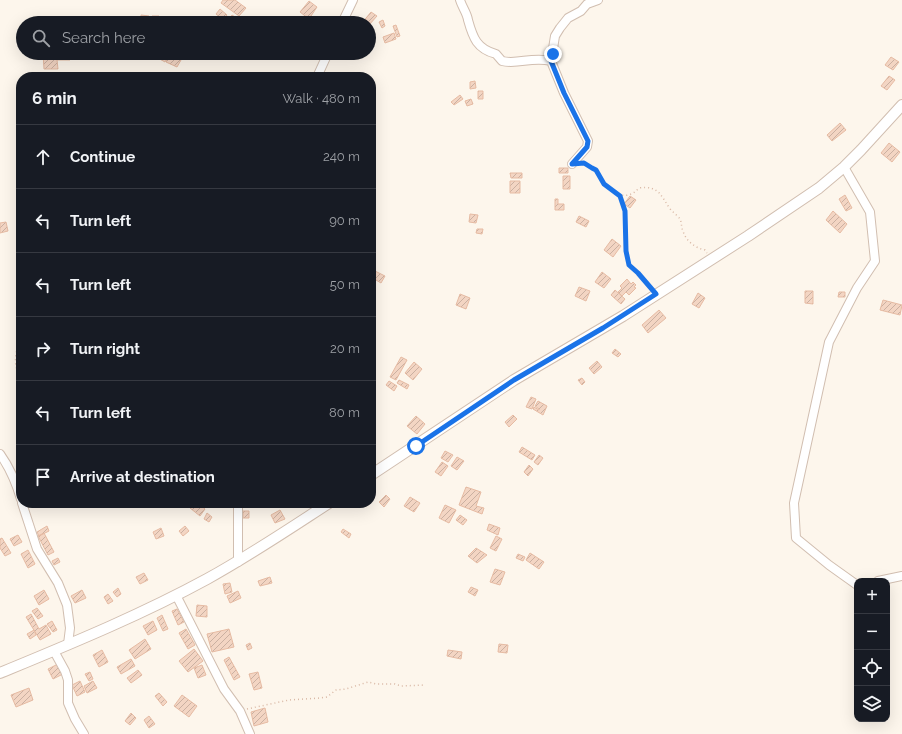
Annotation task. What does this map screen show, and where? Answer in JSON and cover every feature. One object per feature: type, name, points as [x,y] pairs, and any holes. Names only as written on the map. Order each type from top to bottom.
[{"type":"street","points":[[345,16],[353,0]]},
{"type":"street","points":[[460,0],[475,41],[489,52],[496,54],[502,61],[507,62],[543,59],[551,61]]},
{"type":"street","points":[[572,164],[587,147],[588,141],[564,93],[551,61],[555,36],[560,28],[568,18],[581,11],[587,4],[598,0]]},
{"type":"street","points":[[318,72],[324,60]]},
{"type":"street","points":[[376,472],[514,380],[603,328],[783,213],[819,188],[844,167],[877,134],[902,105]]},
{"type":"street","points":[[844,167],[870,212],[875,261],[857,288],[829,342],[794,503],[796,538],[854,583]]},
{"type":"street","points":[[0,454],[8,466],[16,483]]},
{"type":"street","points":[[24,508],[37,549],[58,583],[67,605],[70,628],[68,644]]},
{"type":"street","points":[[238,508],[238,562]]},
{"type":"street","points":[[0,673],[54,651],[176,595],[238,562],[320,508]]},
{"type":"street","points":[[890,578],[902,576]]},
{"type":"street","points":[[176,595],[224,689],[240,711],[250,734]]},
{"type":"street","points":[[54,651],[65,671],[68,680],[68,703],[84,734]]},
{"type":"path","points":[[572,164],[584,163],[596,170],[604,184],[620,196],[625,211],[626,251],[629,265],[656,294]]},
{"type":"path","points":[[620,196],[635,193],[639,188],[646,187],[657,191],[663,196],[671,210],[680,218],[682,230],[686,239],[699,248],[706,250],[709,256]]},
{"type":"path","points":[[16,354],[16,369]]},
{"type":"path","points":[[240,711],[289,700],[327,697],[336,690],[346,689],[368,682],[376,684],[395,684],[401,686],[425,685]]},
{"type":"building","points":[[223,0],[235,0],[246,8],[239,16],[221,3]]},
{"type":"building","points":[[309,1],[317,7],[311,16],[305,16],[300,12]]},
{"type":"building","points":[[220,9],[227,15],[218,16],[216,14]]},
{"type":"building","points":[[371,12],[377,16],[376,17],[368,16]]},
{"type":"building","points":[[383,20],[385,26],[382,28],[379,22]]},
{"type":"building","points":[[396,25],[400,36],[397,37],[393,26]]},
{"type":"building","points":[[394,33],[396,39],[385,43],[383,37]]},
{"type":"building","points":[[891,57],[899,62],[893,70],[885,65]]},
{"type":"building","points":[[43,60],[57,60],[58,69],[44,69]]},
{"type":"building","points":[[167,60],[181,60],[177,67],[166,62]]},
{"type":"building","points":[[889,76],[895,80],[887,90],[881,86]]},
{"type":"building","points":[[475,81],[476,88],[470,89],[470,82]]},
{"type":"building","points":[[478,91],[483,91],[483,99],[478,99]]},
{"type":"building","points":[[460,95],[463,99],[454,105],[451,102]]},
{"type":"building","points":[[471,99],[473,104],[467,106],[465,101]]},
{"type":"building","points":[[840,123],[846,130],[832,141],[827,135]]},
{"type":"building","points":[[889,143],[900,152],[892,162],[881,153]]},
{"type":"building","points":[[559,168],[568,168],[568,173],[559,173]]},
{"type":"building","points":[[510,173],[522,173],[522,178],[511,178]]},
{"type":"building","points":[[563,176],[570,176],[570,189],[563,189]]},
{"type":"building","points":[[510,181],[520,181],[520,193],[510,193]]},
{"type":"building","points":[[845,195],[852,208],[846,211],[839,199]]},
{"type":"building","points":[[630,196],[636,200],[630,208],[624,204]]},
{"type":"building","points":[[555,199],[558,199],[558,204],[564,204],[564,210],[555,210]]},
{"type":"building","points":[[833,211],[847,224],[840,233],[826,220]]},
{"type":"building","points":[[470,214],[478,215],[476,223],[469,222]]},
{"type":"building","points":[[579,216],[589,221],[586,227],[576,222]]},
{"type":"building","points":[[6,222],[8,231],[0,233],[0,223]]},
{"type":"building","points":[[477,229],[483,229],[482,234],[476,233]]},
{"type":"building","points":[[612,239],[621,246],[613,257],[604,250]]},
{"type":"building","points":[[376,272],[385,276],[381,283],[376,280]]},
{"type":"building","points":[[602,272],[611,279],[604,288],[595,282]]},
{"type":"building","points":[[627,279],[631,284],[633,282],[636,285],[634,287],[636,288],[629,295],[626,292],[622,296],[618,292],[622,288],[620,286]]},
{"type":"building","points":[[579,287],[590,291],[586,301],[575,296]]},
{"type":"building","points":[[615,290],[625,299],[621,304],[611,295]]},
{"type":"building","points":[[805,291],[813,291],[813,304],[805,303]]},
{"type":"building","points":[[839,292],[845,292],[845,297],[838,297]]},
{"type":"building","points":[[698,293],[705,298],[699,308],[692,304]]},
{"type":"building","points":[[460,294],[470,298],[466,309],[456,305]]},
{"type":"building","points":[[883,300],[902,305],[900,315],[880,310]]},
{"type":"building","points":[[659,310],[666,318],[648,333],[642,325]]},
{"type":"building","points":[[615,349],[621,354],[618,357],[612,353]]},
{"type":"building","points":[[401,357],[407,360],[396,380],[390,377]]},
{"type":"building","points":[[597,361],[602,367],[594,374],[589,368]]},
{"type":"building","points":[[414,362],[422,369],[413,380],[405,373]]},
{"type":"building","points":[[582,378],[585,382],[582,385],[578,380]]},
{"type":"building","points":[[399,380],[409,385],[407,389],[397,383]]},
{"type":"building","points":[[389,381],[397,386],[394,391],[386,385]]},
{"type":"building","points":[[531,397],[536,399],[532,409],[526,407]]},
{"type":"building","points":[[538,401],[547,406],[543,415],[533,409],[534,407],[539,410],[535,406]]},
{"type":"building","points":[[513,415],[517,419],[509,427],[505,422]]},
{"type":"building","points":[[416,416],[425,424],[417,434],[407,426]]},
{"type":"building","points":[[522,447],[535,455],[532,460],[519,452]]},
{"type":"building","points":[[445,451],[453,455],[448,462],[441,458]]},
{"type":"building","points":[[539,455],[543,458],[538,465],[534,462]]},
{"type":"building","points":[[457,457],[464,461],[457,470],[451,466]]},
{"type":"building","points":[[442,462],[448,466],[441,476],[435,472]]},
{"type":"building","points":[[529,465],[533,469],[528,476],[524,472]]},
{"type":"building","points":[[466,487],[481,492],[476,506],[484,508],[482,514],[459,505]]},
{"type":"building","points":[[386,495],[390,499],[384,507],[379,502]]},
{"type":"building","points":[[410,497],[420,503],[414,512],[404,506]]},
{"type":"building","points":[[445,505],[456,510],[449,523],[439,518]]},
{"type":"building","points":[[190,508],[204,508],[205,509],[200,516]]},
{"type":"building","points":[[280,510],[285,519],[275,523],[271,515]]},
{"type":"building","points":[[243,511],[249,511],[249,518],[243,518]]},
{"type":"building","points":[[207,513],[212,517],[209,522],[204,519]]},
{"type":"building","points":[[460,515],[467,520],[463,525],[456,520]]},
{"type":"building","points":[[489,524],[500,528],[498,535],[487,530]]},
{"type":"building","points":[[47,526],[49,531],[39,536],[37,532]]},
{"type":"building","points":[[185,526],[189,531],[183,536],[179,531]]},
{"type":"building","points":[[161,528],[164,536],[156,539],[153,532]]},
{"type":"building","points":[[343,529],[351,534],[349,538],[341,532]]},
{"type":"building","points":[[44,533],[54,552],[48,555],[38,536]]},
{"type":"building","points":[[18,535],[22,542],[14,546],[10,539]]},
{"type":"building","points":[[496,536],[502,539],[496,551],[490,548]]},
{"type":"building","points":[[2,538],[11,553],[5,556],[0,548],[0,539]]},
{"type":"building","points":[[476,548],[487,555],[477,563],[468,556]]},
{"type":"building","points":[[28,550],[35,564],[28,568],[21,554]]},
{"type":"building","points":[[530,553],[544,562],[539,569],[526,560]]},
{"type":"building","points":[[518,554],[525,557],[523,561],[516,558]]},
{"type":"building","points":[[58,558],[60,562],[54,565],[52,561]]},
{"type":"building","points":[[495,569],[505,572],[500,585],[490,582]]},
{"type":"building","points":[[144,573],[148,580],[140,584],[136,577]]},
{"type":"building","points":[[270,577],[272,583],[260,586],[258,581]]},
{"type":"building","points":[[230,583],[232,592],[225,594],[223,584]]},
{"type":"building","points":[[471,587],[478,590],[475,596],[468,592]]},
{"type":"building","points":[[118,588],[121,594],[117,597],[113,592]]},
{"type":"building","points":[[44,590],[49,599],[39,605],[34,596]]},
{"type":"building","points":[[82,590],[86,598],[75,603],[71,596]]},
{"type":"building","points":[[238,591],[241,598],[230,603],[227,596]]},
{"type":"building","points":[[108,594],[113,601],[108,604],[104,597]]},
{"type":"building","points":[[197,605],[207,606],[207,617],[196,616]]},
{"type":"building","points":[[37,608],[43,616],[38,619],[32,611]]},
{"type":"building","points":[[177,609],[184,622],[178,625],[172,611]]},
{"type":"building","points":[[31,614],[39,629],[46,625],[51,634],[40,640],[26,617]]},
{"type":"building","points":[[162,615],[168,629],[163,631],[157,618]]},
{"type":"building","points":[[52,621],[57,630],[53,632],[47,624]]},
{"type":"building","points":[[153,621],[157,630],[148,635],[143,626]]},
{"type":"building","points":[[186,629],[195,645],[188,649],[179,633]]},
{"type":"building","points":[[229,629],[234,647],[212,652],[207,634]]},
{"type":"building","points":[[34,630],[36,635],[30,639],[27,634]]},
{"type":"building","points":[[145,639],[151,649],[135,659],[129,650]]},
{"type":"building","points":[[250,643],[252,648],[248,650],[246,645]]},
{"type":"building","points":[[499,644],[508,645],[507,653],[498,652]]},
{"type":"building","points":[[194,649],[203,661],[188,672],[179,661]]},
{"type":"building","points":[[102,650],[108,662],[99,667],[93,655]]},
{"type":"building","points":[[448,650],[462,652],[461,659],[447,656]]},
{"type":"building","points":[[229,657],[240,677],[234,680],[224,660]]},
{"type":"building","points":[[131,659],[135,666],[121,674],[117,667]]},
{"type":"building","points":[[58,664],[63,674],[53,679],[48,669]]},
{"type":"building","points":[[202,665],[206,675],[198,678],[194,668]]},
{"type":"building","points":[[138,670],[142,675],[131,683],[127,678]]},
{"type":"building","points":[[90,672],[93,679],[89,681],[85,674]]},
{"type":"building","points":[[258,672],[262,688],[254,690],[249,674]]},
{"type":"building","points":[[80,681],[85,692],[77,696],[72,685]]},
{"type":"building","points":[[93,681],[97,688],[87,693],[84,686]]},
{"type":"building","points":[[29,688],[33,700],[16,707],[11,695]]},
{"type":"building","points":[[159,693],[167,702],[163,706],[155,696]]},
{"type":"building","points":[[182,695],[197,706],[189,717],[174,706]]},
{"type":"building","points":[[265,708],[268,722],[254,726],[251,712]]},
{"type":"building","points":[[131,713],[136,718],[130,725],[125,721]]},
{"type":"building","points":[[149,716],[155,724],[149,728],[144,720]]},
{"type":"route","points":[[416,446],[514,380],[623,316],[656,294],[629,265],[626,251],[625,211],[620,196],[604,184],[596,170],[584,163],[572,164],[587,147],[588,141],[564,93],[551,61],[553,54]]}]
